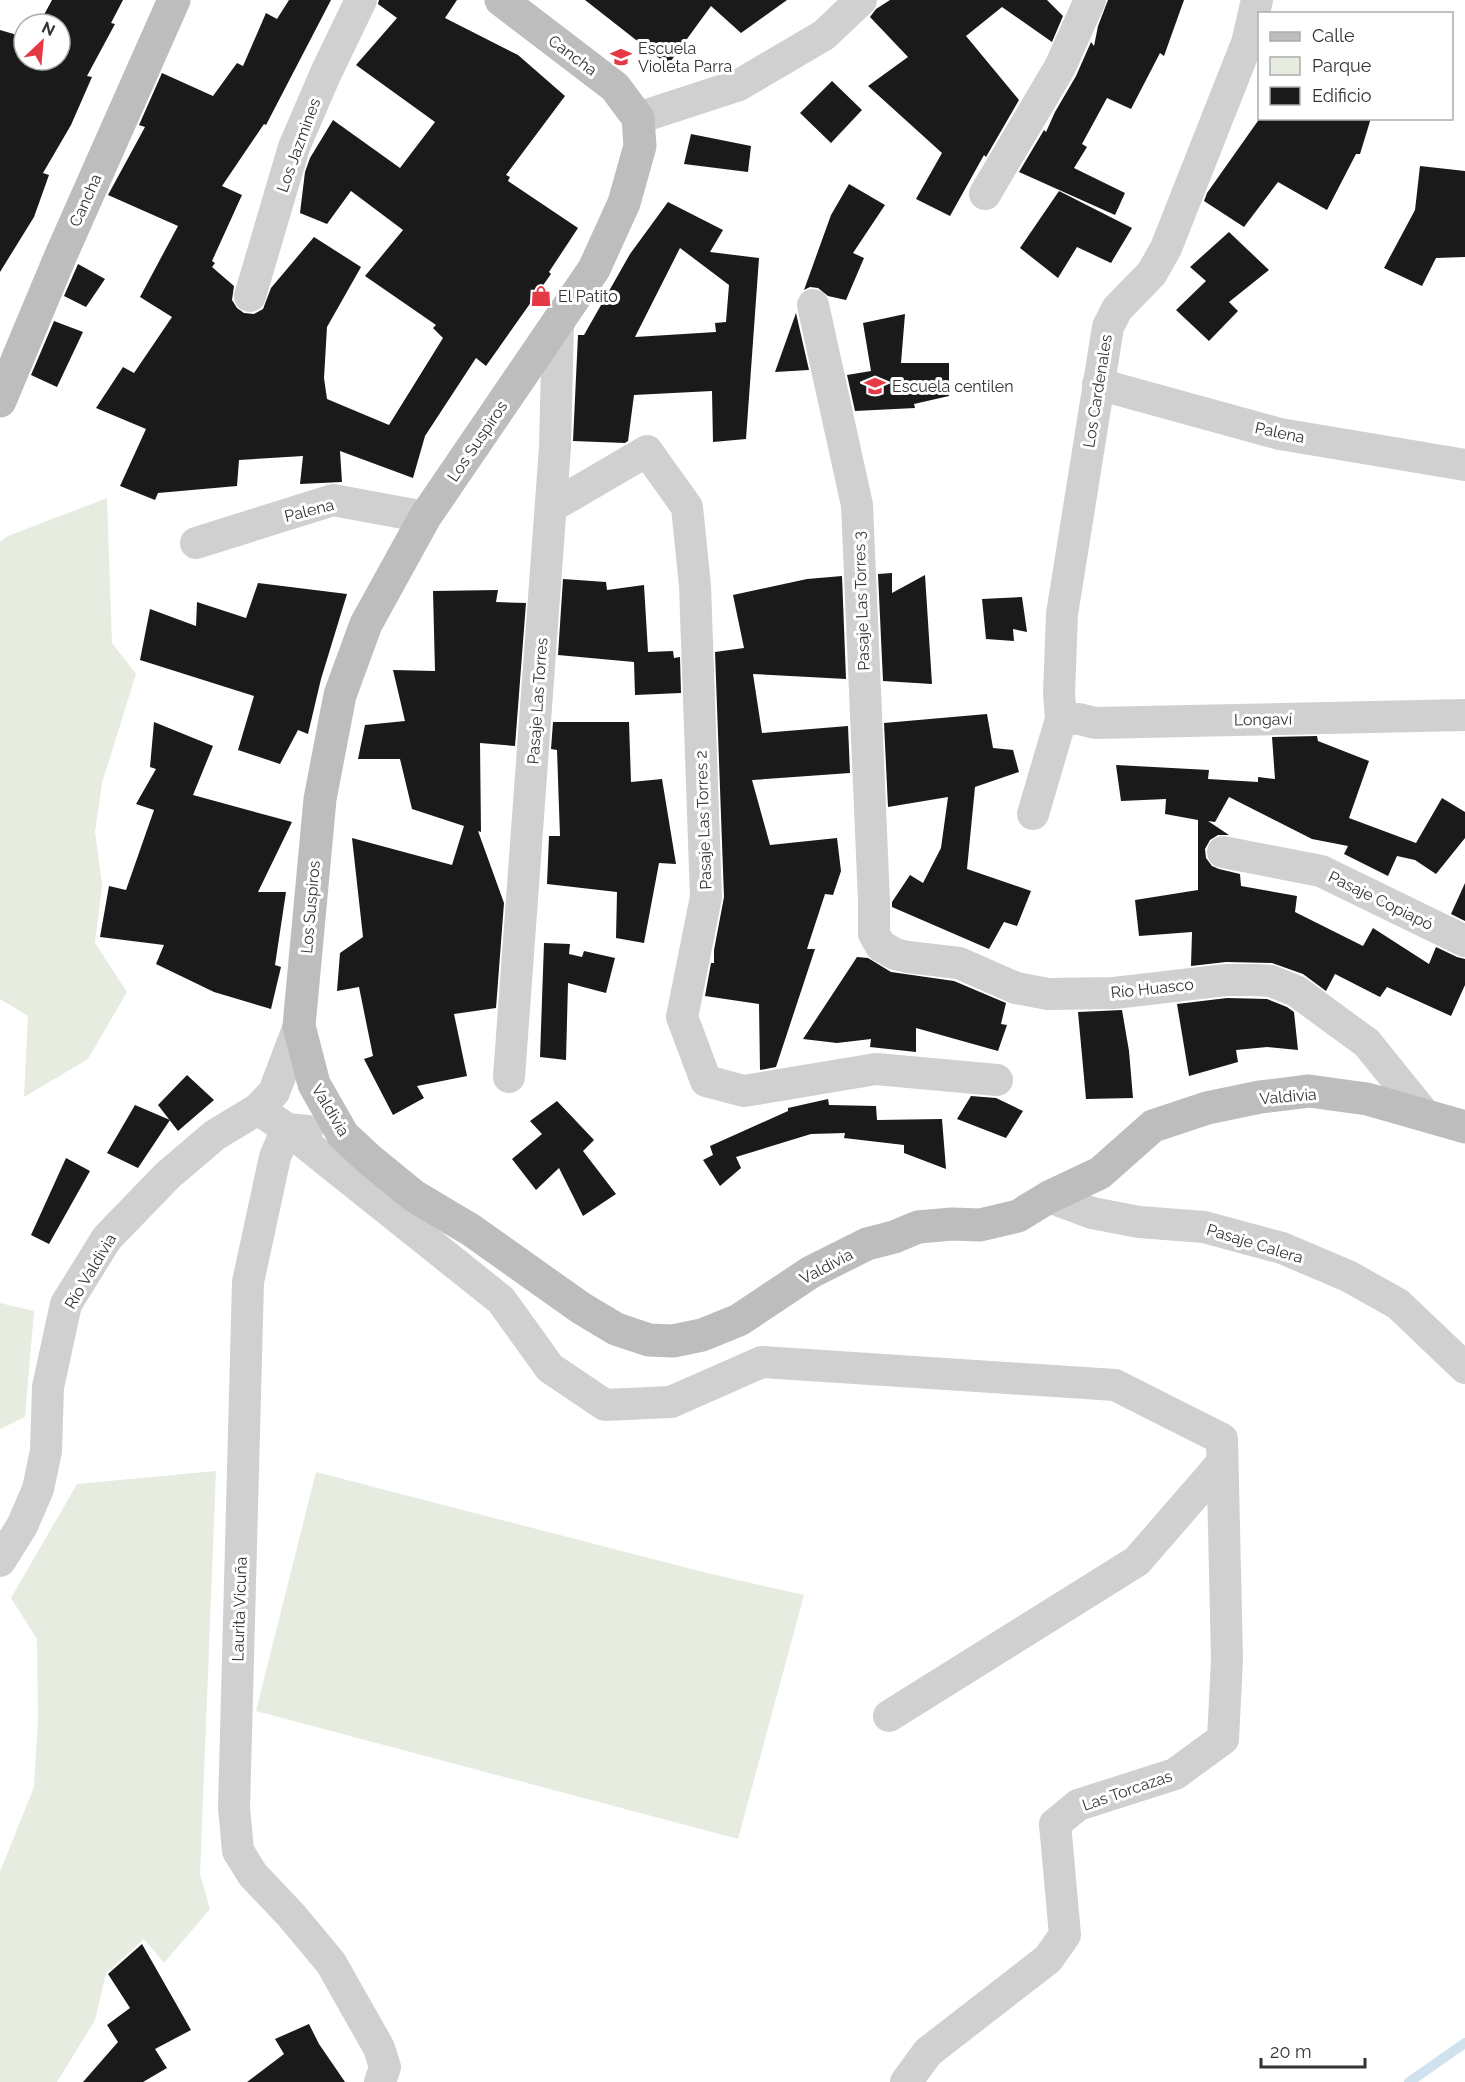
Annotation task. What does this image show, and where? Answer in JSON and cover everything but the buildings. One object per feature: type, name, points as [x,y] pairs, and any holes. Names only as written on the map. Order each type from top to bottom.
[{"type":"street","name":"Cancha","points":[[0,401],[60,255],[174,0]]},
{"type":"street","name":"Los Jazmines","points":[[249,296],[294,147],[361,0]]},
{"type":"street","name":"Cancha","points":[[501,0],[615,87],[638,118]]},
{"type":"street","points":[[638,118],[739,85],[824,35],[861,0]]},
{"type":"street","points":[[985,194],[1060,67],[1090,0]]},
{"type":"street","name":"Los Cardenales","points":[[1033,814],[1061,720],[1059,693],[1062,614],[1108,327],[1117,309],[1152,273],[1166,248],[1246,44],[1257,0]]},
{"type":"street","name":"Los Suspiros","points":[[299,1026],[320,799],[340,695],[366,624],[425,517],[594,269],[624,203],[640,146],[638,118]]},
{"type":"street","name":"Pasaje Las Torres 3","points":[[813,305],[857,505],[874,901]]},
{"type":"street","name":"Pasaje Las Torres","points":[[509,1077],[555,447],[558,324]]},
{"type":"street","name":"Palena","points":[[1098,384],[1280,434],[1465,465]]},
{"type":"street","name":"Pasaje Las Torres 2","points":[[551,507],[647,450],[687,507],[695,586],[706,897],[681,1017],[705,1081],[744,1091],[876,1069],[997,1080]]},
{"type":"street","name":"Palena","points":[[196,543],[333,500],[425,517]]},
{"type":"street","name":"Longaví","points":[[1061,720],[1079,719],[1095,723],[1465,715]]},
{"type":"street","name":"Pasaje Copiapó","points":[[1223,852],[1321,871],[1465,941]]},
{"type":"street","name":"Río Huasco","points":[[874,901],[874,934],[881,946],[895,954],[908,957],[960,963],[1016,988],[1048,994],[1114,993],[1226,980],[1271,981],[1296,991],[1367,1044],[1425,1115]]},
{"type":"street","name":"Río Valdivia","points":[[0,1561],[22,1526],[38,1489],[46,1451],[48,1387],[66,1304],[107,1238],[168,1175],[215,1135],[258,1109],[274,1092],[299,1026]]},
{"type":"street","name":"Valdivia","points":[[299,1026],[314,1084],[343,1135],[370,1160],[414,1196],[471,1230],[581,1308],[616,1329],[649,1340],[674,1341],[702,1335],[739,1320],[811,1272],[867,1244],[894,1237],[918,1227],[952,1224],[980,1225],[1018,1216],[1049,1197],[1100,1173],[1153,1126],[1207,1108],[1260,1097],[1309,1091],[1367,1099],[1465,1127]]},
{"type":"street","points":[[258,1109],[287,1129],[501,1300],[550,1368],[605,1405],[671,1402],[762,1362],[1115,1386],[1222,1451],[1137,1561],[889,1716]]},
{"type":"street","points":[[287,1129],[343,1135]]},
{"type":"street","name":"Laurita Vicuña","points":[[287,1129],[275,1156],[248,1282],[235,1819],[238,1851],[253,1875],[332,1963],[379,2048],[384,2067],[380,2082]]},
{"type":"street","name":"Pasaje Calera","points":[[1049,1197],[1092,1213],[1139,1222],[1204,1227],[1282,1248],[1348,1276],[1398,1304],[1465,1368]]},
{"type":"street","name":"Las Torcazas","points":[[906,2082],[928,2052],[1048,1959],[1065,1935],[1055,1824],[1078,1805],[1175,1774],[1223,1739],[1227,1660],[1222,1451]]},
{"type":"green space","points":[[107,498],[112,643],[136,674],[102,783],[95,832],[102,885],[95,943],[127,992],[88,1059],[24,1097],[28,1016],[0,999],[0,542],[8,536]]},
{"type":"green space","points":[[0,1303],[34,1311],[25,1417],[0,1429]]},
{"type":"green space","points":[[216,1471],[200,1874],[210,1909],[164,1963],[144,1939],[106,1973],[95,2020],[57,2082],[0,2082],[0,1872],[34,1787],[38,1720],[37,1639],[11,1598],[77,1484]]},
{"type":"green space","points":[[316,1472],[703,1572],[804,1595],[738,1839],[256,1711]]},
{"type":"waterway","points":[[1409,2082],[1465,2043]]},
{"type":"place","name":"Escuela Violeta Parra","points":[[621,57]]},
{"type":"place","name":"El Patito","points":[[541,296]]},
{"type":"place","name":"Escuela centilen","points":[[875,386]]}]
